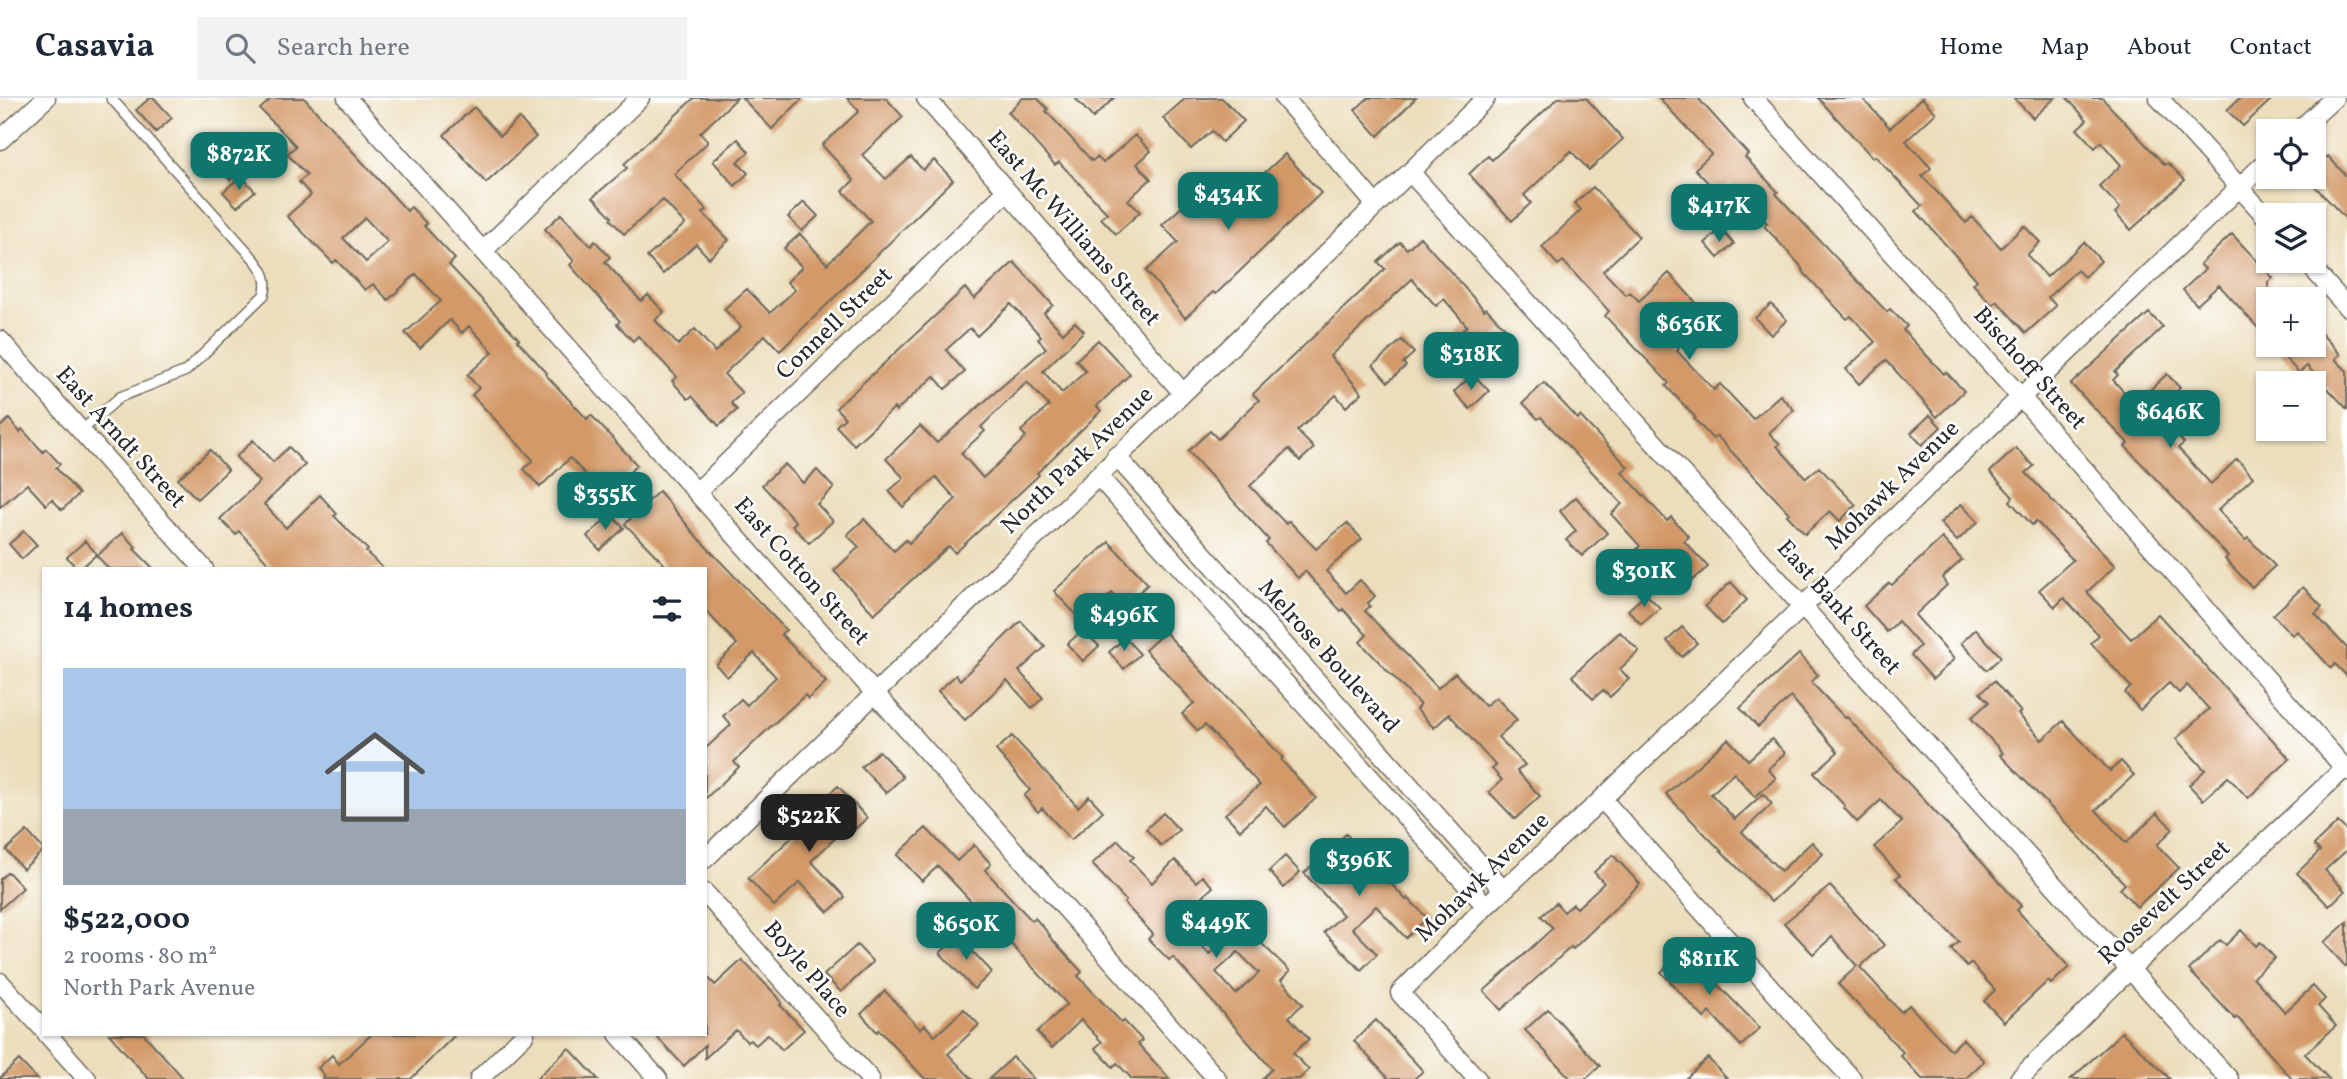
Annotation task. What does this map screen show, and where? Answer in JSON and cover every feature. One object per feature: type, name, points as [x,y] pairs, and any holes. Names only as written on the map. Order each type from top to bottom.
[{"type":"street","points":[[0,139],[46,98]]},
{"type":"street","name":"East Cotton Street","points":[[347,98],[1217,1079]]},
{"type":"street","points":[[483,251],[640,98]]},
{"type":"street","name":"East Mc Williams Street","points":[[926,98],[1183,393]]},
{"type":"street","points":[[1284,98],[1376,205]]},
{"type":"street","name":"North Park Avenue","points":[[707,857],[1486,98]]},
{"type":"street","name":"Bischoff Street","points":[[1753,98],[2021,397],[2346,768]]},
{"type":"street","points":[[2159,98],[2256,206]]},
{"type":"street","points":[[2311,119],[2334,98]]},
{"type":"street","name":"Mohawk Avenue","points":[[1478,1079],[1400,993],[1486,906],[1602,799],[2256,171]]},
{"type":"street","name":"East Bank Street","points":[[1410,172],[2229,1079]]},
{"type":"street","name":"Connell Street","points":[[697,492],[1007,191]]},
{"type":"street","points":[[2317,273],[2347,307]]},
{"type":"street","name":"East Arndt Street","points":[[0,340],[202,567]]},
{"type":"street","name":"Melrose Boulevard","points":[[1116,456],[1503,890]]},
{"type":"street","name":"Melrose Boulevard","points":[[1098,476],[1486,906]]},
{"type":"street","name":"Roosevelt Street","points":[[2019,1079],[2130,969],[2346,768]]},
{"type":"street","points":[[1602,799],[1852,1079]]},
{"type":"street","name":"Boyle Place","points":[[707,895],[870,1079]]},
{"type":"street","points":[[0,982],[42,1028]]},
{"type":"street","points":[[50,1036],[88,1079]]},
{"type":"street","points":[[479,1079],[523,1036]]},
{"type":"street","points":[[620,1036],[658,1079]]},
{"type":"lane","points":[[81,431],[120,397],[187,371],[264,295],[266,288],[264,273],[254,259],[111,98]]},
{"type":"building","points":[[150,98],[154,98],[172,118],[156,132],[136,110]]},
{"type":"building","points":[[272,98],[304,98],[407,211],[411,207],[427,224],[424,226],[455,259],[449,265],[519,339],[517,340],[546,375],[587,419],[591,415],[637,465],[605,495],[570,458],[540,487],[524,469],[533,460],[472,395],[479,388],[467,375],[493,352],[469,326],[462,333],[450,320],[420,348],[405,333],[441,301],[416,274],[388,300],[373,284],[365,290],[336,260],[333,263],[287,216],[311,195],[299,182],[307,175],[287,154],[296,146],[260,109]],"holes":[[[365,218],[388,242],[366,262],[343,238]]]},
{"type":"building","points":[[694,98],[737,98],[700,133],[708,142],[674,174],[707,210],[703,213],[729,240],[709,258],[696,244],[663,274],[647,257],[685,224],[663,200],[624,234],[593,197],[627,168],[624,164]]},
{"type":"building","points":[[742,98],[803,98],[772,129]]},
{"type":"building","points":[[847,98],[886,98],[903,117],[862,155],[886,179],[911,157],[923,170],[934,160],[953,180],[780,351],[765,335],[724,374],[742,393],[731,403],[737,410],[719,426],[692,396],[688,399],[672,381],[677,377],[638,336],[633,341],[617,324],[620,321],[570,265],[574,261],[545,229],[561,214],[591,246],[595,241],[610,257],[605,262],[641,301],[648,295],[664,312],[655,320],[678,345],[695,329],[715,352],[741,327],[724,309],[747,289],[770,313],[795,290],[787,282],[802,267],[784,248],[800,234],[827,264],[871,221],[843,191],[854,180],[822,145],[859,111]]},
{"type":"building","points":[[1023,98],[1037,98],[1092,161],[1097,157],[1103,163],[1135,135],[1151,151],[1137,164],[1151,179],[1128,200],[1140,212],[1116,234],[1101,218],[1107,213],[1059,162],[1055,165],[1008,112]]},
{"type":"building","points":[[1075,98],[1114,98],[1093,118]]},
{"type":"building","points":[[1186,98],[1222,98],[1244,121],[1222,142],[1212,131],[1191,149],[1163,118]]},
{"type":"building","points":[[1368,98],[1416,98],[1378,136],[1355,110]]},
{"type":"building","points":[[1558,98],[1586,98],[1623,139],[1589,170],[1571,151],[1524,195],[1531,203],[1512,221],[1469,174],[1488,156],[1492,160]]},
{"type":"building","points":[[1659,98],[1698,98],[1748,154],[1745,157],[1778,192],[1776,194],[1887,312],[1890,309],[1907,326],[1903,330],[1944,374],[1946,372],[1964,391],[1937,417],[1886,360],[1859,384],[1846,369],[1875,342],[1851,316],[1847,319],[1805,274],[1764,226],[1767,223],[1730,184],[1719,194],[1695,169],[1711,154]]},
{"type":"building","points":[[1818,98],[1862,98],[1890,128],[1922,98],[1936,113],[1906,141],[1931,168],[1922,176],[1966,223],[1972,217],[2001,248],[2024,226],[2040,242],[2027,255],[2047,277],[2084,242],[2101,261],[2084,277],[2077,270],[2048,297],[2056,306],[2026,333],[1997,301],[1992,305],[1973,284],[1977,280],[1916,211],[1922,206]]},
{"type":"building","points":[[2014,98],[2055,98],[2033,118]]},
{"type":"building","points":[[2067,98],[2102,98],[2165,165],[2168,163],[2185,180],[2131,230],[2115,213],[2120,208],[2099,186],[2121,165],[2101,142],[2095,148],[2077,129],[2087,120]]},
{"type":"building","points":[[2240,98],[2273,98],[2243,126],[2227,110]]},
{"type":"building","points":[[474,107],[500,136],[519,118],[536,137],[486,183],[444,135]]},
{"type":"building","points":[[738,139],[749,152],[737,162],[748,173],[735,186],[713,161]]},
{"type":"building","points":[[236,147],[250,162],[230,180],[215,165]]},
{"type":"building","points":[[1285,154],[1321,193],[1216,294],[1213,292],[1185,318],[1146,271],[1178,242],[1162,225],[1198,192],[1204,199],[1234,172],[1249,187]]},
{"type":"building","points":[[2328,156],[2347,177],[2347,220],[2317,189],[2326,189]]},
{"type":"building","points":[[241,176],[255,191],[237,207],[223,192]]},
{"type":"building","points":[[1593,187],[1639,237],[1603,271],[1626,295],[1630,292],[1639,301],[1669,273],[1700,307],[1668,337],[1679,349],[1677,351],[1714,390],[1720,384],[1753,419],[1780,395],[1794,410],[1769,433],[1806,478],[1819,467],[1856,505],[1840,521],[1830,511],[1805,534],[1787,515],[1789,513],[1717,436],[1713,439],[1694,419],[1696,418],[1666,386],[1669,383],[1605,316],[1609,311],[1563,261],[1558,265],[1542,247],[1581,210],[1575,203]]},
{"type":"building","points":[[804,202],[818,216],[802,231],[788,217]]},
{"type":"building","points":[[1721,229],[1734,244],[1718,258],[1705,243]]},
{"type":"building","points":[[2232,234],[2256,260],[2256,273],[2268,273],[2273,278],[2268,282],[2268,287],[2256,287],[2256,326],[2219,285],[2197,305],[2183,290],[2205,269],[2200,264]]},
{"type":"building","points":[[1420,237],[1484,310],[1486,308],[1505,328],[1475,357],[1456,336],[1467,326],[1444,299],[1436,306],[1412,279],[1330,356],[1362,393],[1346,407],[1336,395],[1297,431],[1314,448],[1300,461],[1289,449],[1250,486],[1286,524],[1289,521],[1316,549],[1347,523],[1362,539],[1326,571],[1346,593],[1360,580],[1375,596],[1365,611],[1438,688],[1455,673],[1485,706],[1496,697],[1517,720],[1498,737],[1525,765],[1517,771],[1540,796],[1515,819],[1489,792],[1502,780],[1492,769],[1496,766],[1449,714],[1434,728],[1416,709],[1420,705],[1360,642],[1367,635],[1305,571],[1298,578],[1266,543],[1269,540],[1188,451],[1210,431],[1218,439],[1259,400],[1253,394],[1385,269],[1378,262],[1400,242],[1407,249]]},
{"type":"building","points":[[1014,262],[1053,305],[1044,313],[1063,333],[1075,322],[1084,331],[1043,371],[1062,393],[1086,371],[1076,360],[1098,340],[1130,374],[1097,406],[1101,411],[1037,473],[1039,475],[955,553],[949,546],[874,614],[834,571],[859,547],[847,535],[864,519],[894,551],[906,540],[909,543],[956,499],[936,477],[903,507],[889,491],[904,478],[886,459],[920,426],[937,443],[1046,348],[1038,339],[1041,336],[1011,304],[977,336],[970,328],[946,350],[965,372],[945,389],[934,376],[854,445],[836,426],[845,418],[836,408],[965,288],[974,299]],"holes":[[[1027,382],[1049,406],[1021,431],[1026,437],[983,478],[961,453],[985,431],[981,427]]]},
{"type":"building","points":[[1771,304],[1787,320],[1771,335],[1755,318]]},
{"type":"building","points":[[2149,313],[2163,327],[2115,372],[2118,375],[2113,380],[2135,404],[2167,374],[2180,388],[2155,412],[2184,443],[2178,448],[2211,484],[2237,459],[2253,477],[2218,510],[2245,540],[2248,538],[2275,566],[2252,587],[2225,559],[2228,556],[2125,446],[2128,443],[2071,384]]},
{"type":"building","points":[[2326,339],[2340,354],[2335,359],[2347,371],[2347,409],[2326,386],[2326,371],[2312,371],[2307,366],[2297,371],[2284,357],[2326,357]]},
{"type":"building","points":[[1402,340],[1414,353],[1403,363],[1406,366],[1388,382],[1373,365]]},
{"type":"building","points":[[1465,350],[1479,365],[1465,378],[1451,363]]},
{"type":"building","points":[[1473,374],[1489,391],[1470,409],[1454,392]]},
{"type":"building","points":[[1544,383],[1578,419],[1580,416],[1628,467],[1622,472],[1667,521],[1671,517],[1689,537],[1684,541],[1708,567],[1688,584],[1673,568],[1663,577],[1637,549],[1640,546],[1611,514],[1622,504],[1541,417],[1538,419],[1523,403]]},
{"type":"building","points":[[1930,415],[1941,427],[1922,445],[1911,433]]},
{"type":"building","points":[[9,419],[20,432],[22,429],[43,452],[46,449],[60,464],[56,468],[79,494],[62,510],[52,499],[46,505],[27,484],[0,507],[0,427]]},
{"type":"building","points":[[253,440],[273,462],[289,447],[305,465],[264,504],[286,528],[320,495],[337,514],[334,516],[382,567],[272,567],[239,531],[236,535],[220,519],[259,482],[236,457]]},
{"type":"building","points":[[2016,448],[2034,466],[2026,473],[2115,566],[2087,592],[2131,639],[2158,614],[2290,759],[2248,798],[2228,777],[2203,800],[2189,785],[2205,770],[2176,739],[2209,709],[2187,685],[2179,693],[2169,683],[2140,710],[2125,693],[2131,687],[2091,643],[2099,635],[2064,598],[2055,607],[2039,590],[2073,560],[2036,521],[2032,525],[2010,501],[2013,497],[1990,472]]},
{"type":"building","points":[[210,450],[228,470],[197,499],[178,479]]},
{"type":"building","points":[[785,464],[803,483],[817,470],[834,488],[817,504],[833,521],[809,543],[792,525],[796,522],[762,485]]},
{"type":"building","points":[[659,491],[697,537],[786,630],[781,634],[826,682],[808,699],[805,695],[769,728],[734,762],[739,767],[707,797],[707,747],[731,725],[723,716],[741,699],[747,705],[776,677],[754,653],[727,677],[716,665],[737,644],[707,612],[707,567],[667,567],[625,524]]},
{"type":"building","points":[[1576,497],[1607,533],[1582,556],[1566,540],[1576,531],[1560,511]]},
{"type":"building","points":[[1961,504],[1978,522],[1957,541],[1940,523]]},
{"type":"building","points":[[611,515],[624,528],[600,550],[587,536]]},
{"type":"building","points":[[24,531],[37,545],[22,559],[9,544]]},
{"type":"building","points":[[122,533],[152,567],[107,567],[97,556]]},
{"type":"building","points":[[1942,538],[1962,560],[1942,578],[1947,585],[1915,615],[1954,659],[1933,679],[1911,655],[1920,646],[1898,621],[1887,632],[1864,606],[1889,583],[1892,585]]},
{"type":"building","points":[[85,541],[97,554],[82,567],[75,567],[67,557]]},
{"type":"building","points":[[1109,542],[1148,584],[1124,606],[1112,593],[1082,621],[1054,591]]},
{"type":"building","points":[[1731,582],[1747,600],[1722,624],[1705,606]]},
{"type":"building","points":[[2303,587],[2322,607],[2315,614],[2347,648],[2347,676],[2335,664],[2331,668],[2297,631],[2292,635],[2273,615]]},
{"type":"building","points":[[1646,594],[1660,608],[1641,624],[1628,610]]},
{"type":"building","points":[[1021,621],[1045,647],[1019,671],[1043,698],[1032,708],[1007,680],[965,720],[938,691],[956,675],[960,680]]},
{"type":"building","points":[[1682,627],[1697,643],[1682,657],[1667,641]]},
{"type":"building","points":[[1976,629],[2001,657],[1987,670],[1961,643]]},
{"type":"building","points":[[1083,630],[1099,646],[1083,661],[1067,644]]},
{"type":"building","points":[[1165,632],[1283,758],[1281,760],[1316,798],[1285,827],[1266,806],[1240,830],[1225,814],[1260,785],[1205,725],[1198,731],[1182,714],[1194,703],[1145,650]]},
{"type":"building","points":[[1620,632],[1639,651],[1620,669],[1629,679],[1610,697],[1603,690],[1593,699],[1572,676]]},
{"type":"building","points":[[1125,638],[1140,654],[1124,669],[1109,652]]},
{"type":"building","points":[[1799,654],[1818,675],[1811,682],[1989,870],[2021,906],[2017,910],[2069,967],[2051,984],[2048,981],[2004,1022],[1984,1001],[1995,990],[1971,963],[1967,967],[1951,949],[1959,942],[1896,878],[1900,875],[1874,847],[1902,822],[1881,800],[1857,822],[1844,808],[1814,773],[1838,752],[1791,697],[1758,727],[1740,708]]},
{"type":"building","points":[[1994,681],[2021,712],[2018,714],[2042,740],[2063,721],[2110,771],[2121,761],[2134,775],[2096,810],[2126,843],[2157,813],[2173,829],[2157,845],[2179,868],[2137,907],[2120,889],[2125,884],[2000,755],[2003,753],[1971,718],[1989,702],[1980,693]]},
{"type":"building","points":[[1012,736],[1078,807],[1089,796],[1103,811],[1071,840],[1042,808],[1038,812],[1024,796],[1030,790],[996,750]]},
{"type":"building","points":[[1728,739],[1748,760],[1772,739],[1785,753],[1768,769],[1776,778],[1755,797],[1734,773],[1711,794],[1735,819],[1763,794],[1772,804],[1742,832],[1781,871],[1812,842],[1823,854],[1771,902],[1666,794]]},
{"type":"building","points":[[879,751],[903,777],[886,793],[861,767]]},
{"type":"building","points":[[838,786],[867,818],[851,833],[846,828],[811,861],[845,897],[828,912],[800,882],[774,906],[748,878],[826,806],[822,801]]},
{"type":"building","points":[[1163,813],[1179,830],[1161,846],[1146,829]]},
{"type":"building","points":[[2338,822],[2347,831],[2347,850],[2325,870],[2345,891],[2329,906],[2297,873],[2320,851],[2314,845]]},
{"type":"building","points":[[926,828],[957,861],[974,845],[991,864],[985,870],[1032,921],[1035,918],[1082,972],[1078,976],[1122,1023],[1124,1021],[1142,1040],[1138,1044],[1170,1079],[1132,1079],[1117,1063],[1113,1067],[1095,1048],[1102,1042],[1081,1020],[1052,1048],[1037,1032],[1067,1004],[938,866],[922,881],[897,855]]},
{"type":"building","points":[[27,831],[42,848],[42,852],[23,869],[6,850]]},
{"type":"building","points":[[1346,834],[1406,900],[1408,898],[1427,918],[1406,938],[1376,906],[1352,928],[1377,954],[1361,970],[1324,932],[1343,915],[1304,873]]},
{"type":"building","points":[[1118,840],[1134,857],[1130,860],[1152,883],[1175,860],[1196,882],[1202,876],[1213,887],[1176,920],[1209,954],[1247,921],[1262,938],[1259,941],[1290,971],[1281,980],[1303,1004],[1289,1017],[1309,1039],[1293,1053],[1309,1070],[1299,1079],[1262,1079],[1272,1069],[1173,957],[1169,960],[1148,939],[1153,934],[1092,864]],"holes":[[[1238,952],[1259,973],[1236,994],[1216,972]]]},
{"type":"building","points":[[1613,855],[1640,884],[1573,949],[1571,947],[1501,1010],[1484,991],[1553,928],[1541,916],[1556,903],[1564,912],[1573,904],[1577,908],[1604,883],[1594,872]]},
{"type":"building","points":[[1285,856],[1300,872],[1284,888],[1269,871]]},
{"type":"building","points":[[8,872],[23,888],[0,909],[0,879]]},
{"type":"building","points":[[1830,886],[1884,945],[1860,967],[1901,1012],[1909,1005],[1951,1050],[1963,1039],[1984,1061],[1965,1079],[1922,1079],[1900,1055],[1903,1052],[1838,984],[1857,966],[1832,937],[1813,954],[1784,923]]},
{"type":"building","points":[[2347,922],[2347,968],[2324,943]]},
{"type":"building","points":[[2241,930],[2256,946],[2260,942],[2275,958],[2253,977],[2285,1012],[2313,986],[2325,999],[2318,1006],[2336,1026],[2305,1054],[2329,1079],[2292,1079],[2237,1017],[2235,1019],[2189,970],[2220,940],[2226,945]]},
{"type":"building","points":[[958,936],[992,972],[974,989],[940,953]]},
{"type":"building","points":[[857,945],[873,962],[841,992],[824,975]]},
{"type":"building","points":[[1684,950],[1760,1028],[1741,1046],[1710,1012],[1704,1018],[1661,972]]},
{"type":"building","points":[[742,960],[777,996],[782,1003],[780,1005],[804,1030],[782,1050],[768,1034],[756,1045],[750,1040],[747,1042],[736,1030],[705,1058],[705,1045],[684,1066],[656,1036],[707,1036],[707,976],[715,985]]},
{"type":"building","points":[[885,991],[920,1029],[925,1025],[935,1036],[964,1009],[979,1025],[948,1054],[972,1079],[925,1079],[879,1030],[877,1032],[861,1014]]},
{"type":"building","points":[[1548,1009],[1600,1066],[1586,1079],[1571,1079],[1525,1030]]},
{"type":"building","points":[[1376,1020],[1423,1071],[1414,1079],[1389,1079],[1354,1041]]},
{"type":"building","points":[[2122,1032],[2170,1079],[2071,1079]]},
{"type":"building","points":[[111,1036],[146,1036],[184,1079],[149,1079]]},
{"type":"building","points":[[370,1036],[454,1036],[411,1079],[322,1079],[325,1076],[318,1068],[332,1055],[339,1064]]},
{"type":"building","points":[[569,1048],[598,1079],[536,1079]]},
{"type":"building","points":[[1013,1057],[1034,1079],[989,1079]]},
{"type":"building","points":[[1708,1058],[1727,1079],[1685,1079]]},
{"type":"building","points":[[19,1060],[37,1079],[0,1079],[0,1078]]}]
